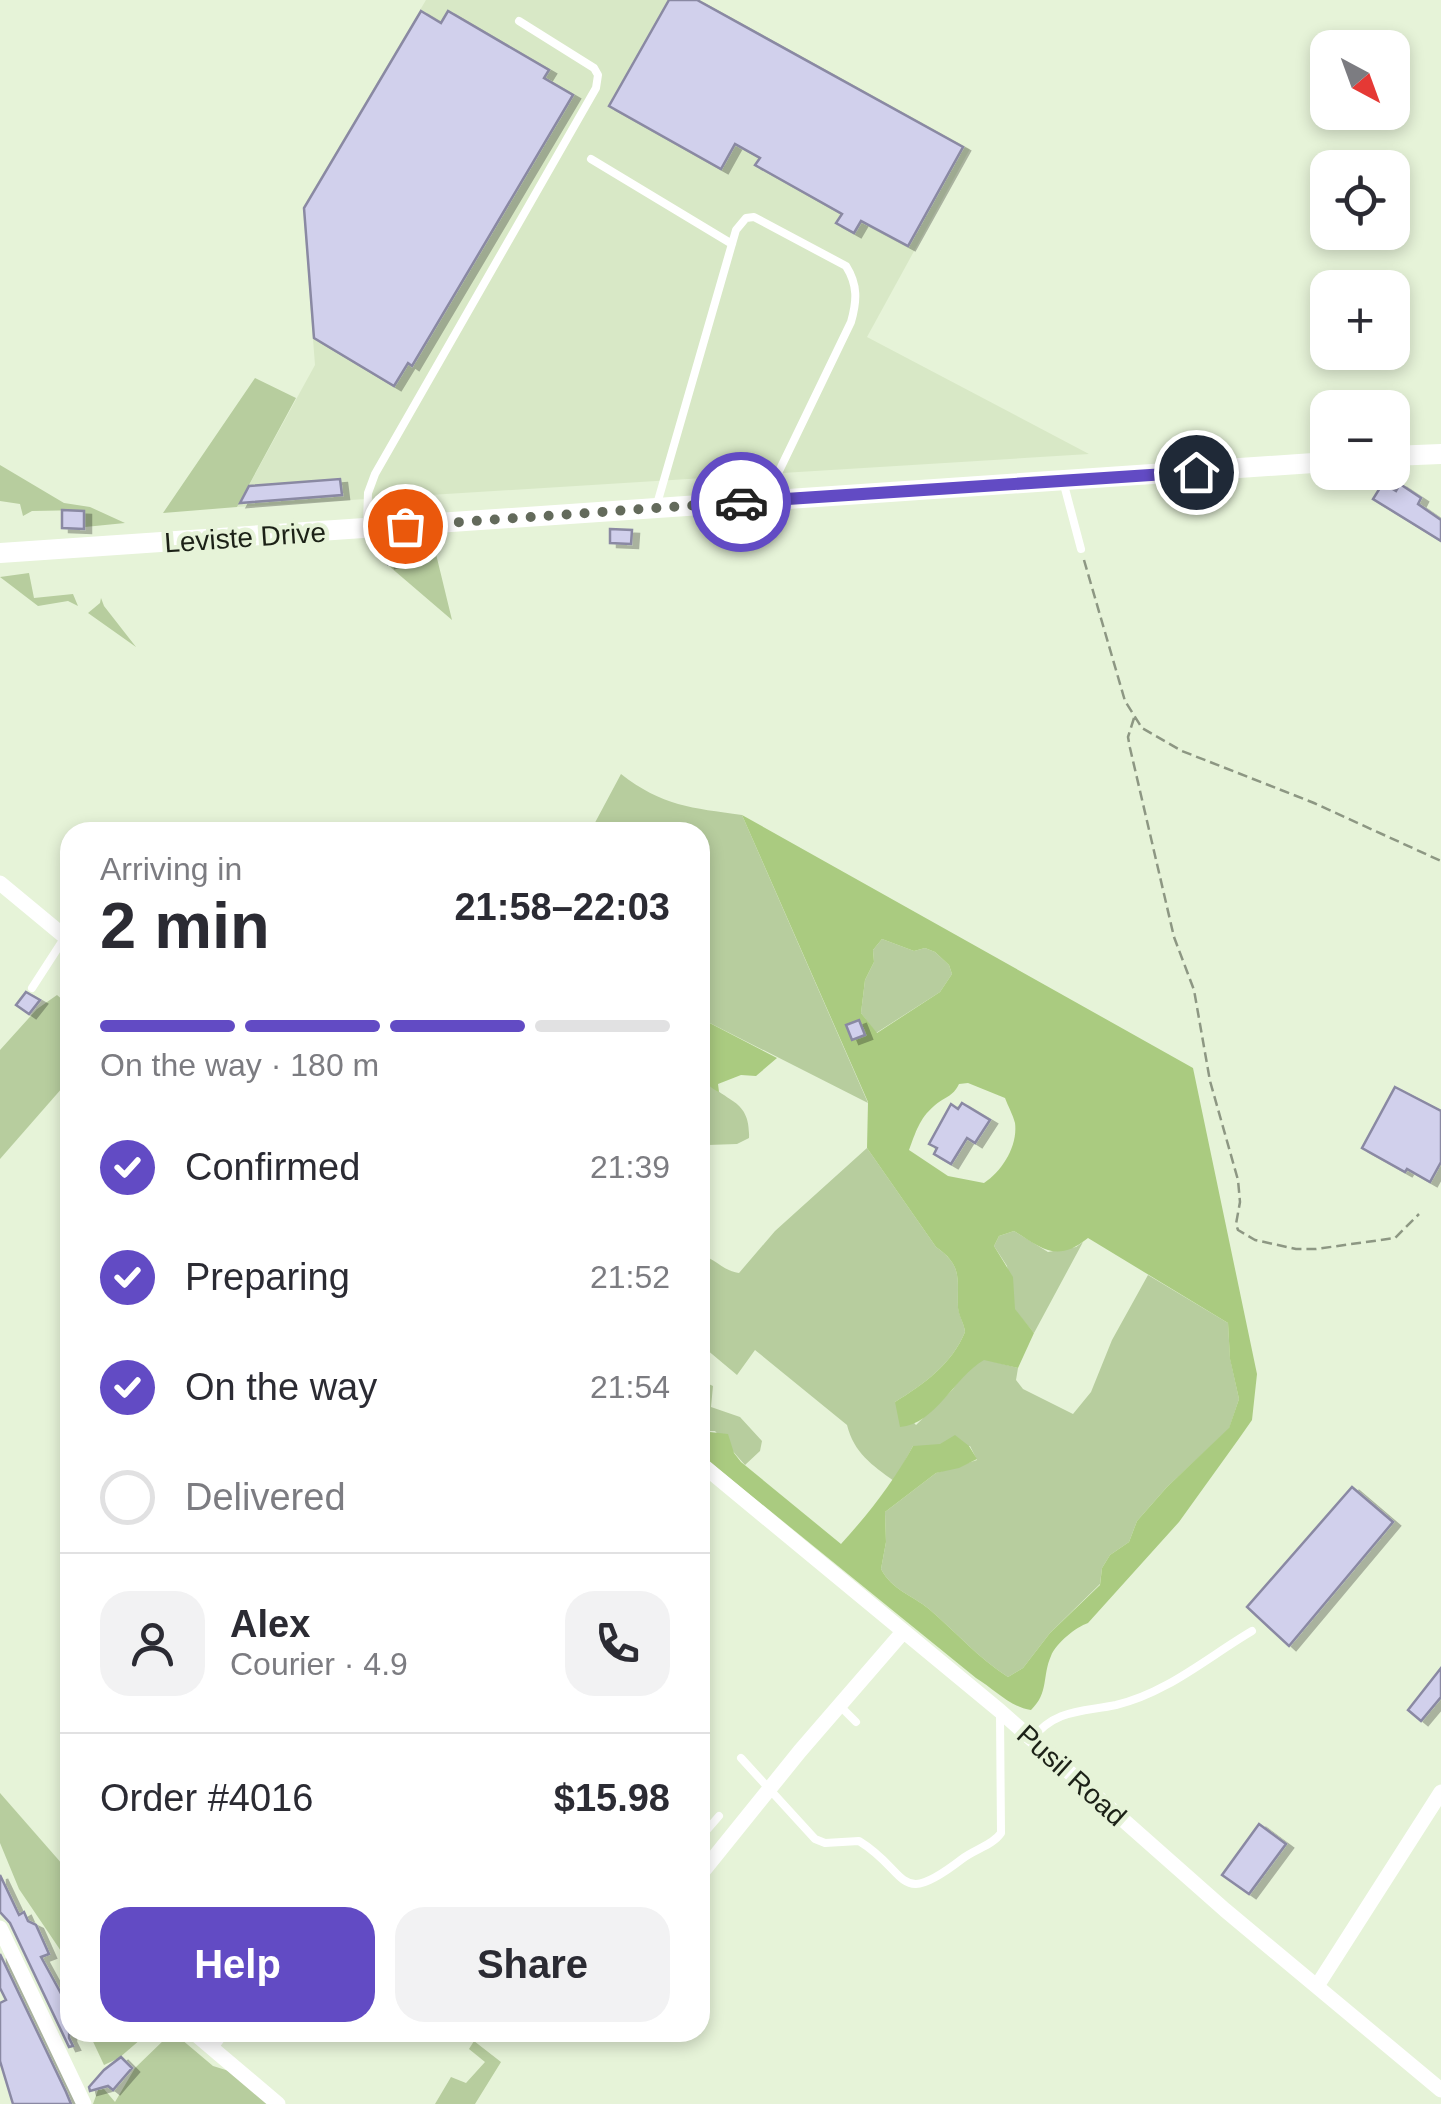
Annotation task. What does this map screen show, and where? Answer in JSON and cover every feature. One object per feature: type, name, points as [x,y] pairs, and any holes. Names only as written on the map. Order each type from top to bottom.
[{"type":"main road","points":[[1410,455],[1441,454]]},
{"type":"main road","name":"Leviste Drive","points":[[0,553],[1310,463]]},
{"type":"street","points":[[0,883],[60,932]]},
{"type":"street","name":"Pusil Road","points":[[710,1471],[1000,1711],[1441,2090]]},
{"type":"street","points":[[710,1864],[769,1790],[814,1724],[840,1706],[904,1632]]},
{"type":"street","points":[[1317,1986],[1441,1792]]},
{"type":"street","points":[[0,1928],[84,2104]]},
{"type":"street","points":[[203,2042],[278,2104]]},
{"type":"lane","points":[[366,528],[368,494],[375,474],[596,88],[598,75],[594,68],[518,21]]},
{"type":"lane","points":[[591,159],[732,244]]},
{"type":"lane","points":[[656,508],[732,244],[740,223],[754,218],[838,260],[846,266],[855,284],[851,322],[765,500]]},
{"type":"lane","points":[[1063,481],[1081,549]]},
{"type":"lane","points":[[32,988],[60,950]]},
{"type":"lane","points":[[1032,1740],[1041,1728],[1066,1712],[1118,1704],[1178,1680],[1204,1659],[1252,1631]]},
{"type":"lane","points":[[840,1706],[856,1722]]},
{"type":"lane","points":[[741,1758],[816,1839],[825,1843],[859,1840],[902,1880],[914,1885],[926,1883],[976,1848],[996,1840],[1001,1833],[1000,1711]]},
{"type":"lane","points":[[710,1826],[718,1816]]},
{"type":"lane","points":[[710,1838],[726,1844]]},
{"type":"lane","points":[[212,2051],[219,2042]]},
{"type":"path","points":[[1081,549],[1120,685],[1134,718],[1150,734],[1441,861]]},
{"type":"path","points":[[1134,718],[1128,737],[1130,748],[1174,937],[1194,990],[1210,1081],[1238,1180],[1238,1230],[1255,1240],[1316,1249],[1394,1238],[1419,1214]]},
{"type":"shaded area","points":[[426,0],[700,0],[970,149],[867,337],[1089,454],[237,507],[315,365],[303,207]]},
{"type":"shaded area","points":[[255,378],[296,398],[237,507],[163,513]]},
{"type":"shaded area","points":[[0,465],[64,503],[90,507],[125,523],[85,527],[85,510],[32,511],[23,516],[20,504],[0,501]]},
{"type":"shaded area","points":[[436,554],[452,620],[389,566],[413,568]]},
{"type":"shaded area","points":[[29,573],[34,598],[73,594],[78,606],[68,601],[38,606],[0,577]]},
{"type":"shaded area","points":[[101,598],[104,606],[136,647],[88,613]]},
{"type":"shaded area","points":[[621,774],[664,799],[742,815],[868,1103],[710,1023],[710,822],[595,822]]},
{"type":"shaded area","points":[[882,939],[914,951],[925,948],[935,952],[949,965],[952,974],[940,992],[876,1033],[861,1013],[865,980],[874,962],[873,950]]},
{"type":"shaded area","points":[[57,995],[60,998],[60,1090],[0,1159],[0,1050],[37,1009]]},
{"type":"shaded area","points":[[710,1084],[745,1113],[749,1138],[737,1144],[710,1145]]},
{"type":"shaded area","points":[[867,1148],[936,1247],[951,1260],[957,1273],[958,1307],[965,1332],[953,1354],[936,1372],[895,1402],[916,1425],[953,1389],[967,1369],[984,1359],[1018,1368],[1016,1380],[1023,1389],[1073,1414],[1091,1392],[1112,1340],[1148,1275],[1228,1323],[1230,1358],[1239,1399],[1229,1429],[1167,1487],[1137,1521],[1129,1542],[1110,1555],[1102,1568],[1100,1584],[1050,1633],[1023,1668],[1008,1677],[929,1609],[897,1587],[881,1569],[886,1542],[885,1512],[936,1473],[977,1460],[970,1446],[913,1446],[894,1481],[859,1451],[847,1425],[755,1350],[737,1375],[710,1352],[710,1259],[739,1273],[775,1231]]},
{"type":"shaded area","points":[[1014,1231],[1048,1252],[1083,1242],[1034,1333],[1014,1309],[1007,1266],[994,1246],[999,1236]]},
{"type":"shaded area","points":[[710,1385],[711,1407],[740,1417],[762,1441],[760,1451],[745,1465],[715,1431],[710,1431]]},
{"type":"shaded area","points":[[0,1793],[60,1862],[60,1950],[19,1889],[0,1843]]},
{"type":"shaded area","points":[[94,2042],[138,2042],[119,2058],[104,2065]]},
{"type":"shaded area","points":[[162,2042],[185,2042],[269,2104],[93,2104],[98,2090],[104,2089],[115,2102],[135,2068]]},
{"type":"shaded area","points":[[475,2042],[501,2062],[475,2104],[435,2104],[451,2077],[466,2083],[485,2062],[469,2049]]},
{"type":"green space","points":[[742,815],[1193,1068],[1257,1374],[1252,1420],[1179,1522],[1088,1623],[1057,1646],[1048,1663],[1043,1691],[1031,1710],[1009,1701],[976,1678],[710,1462],[710,1432],[728,1434],[741,1462],[841,1544],[880,1497],[913,1446],[940,1444],[955,1435],[969,1446],[977,1459],[936,1473],[885,1512],[886,1542],[881,1569],[897,1587],[929,1609],[1008,1677],[1023,1668],[1050,1633],[1100,1585],[1102,1568],[1110,1555],[1129,1542],[1137,1521],[1229,1428],[1239,1399],[1230,1359],[1228,1323],[1088,1238],[1059,1252],[1042,1248],[1014,1231],[999,1236],[994,1246],[1013,1277],[1015,1309],[1034,1333],[1018,1368],[984,1360],[924,1418],[900,1427],[895,1402],[936,1372],[953,1354],[965,1332],[958,1308],[955,1267],[936,1247],[867,1148],[868,1102]],"holes":[[[882,939],[914,951],[925,948],[935,952],[949,965],[952,974],[940,992],[877,1033],[861,1013],[865,980],[874,962],[873,950]],[[968,1083],[1005,1098],[1015,1123],[1014,1140],[997,1172],[984,1183],[948,1176],[909,1150],[929,1111],[959,1084]]]},
{"type":"green space","points":[[710,1023],[777,1058],[756,1076],[741,1075],[718,1084],[719,1092],[710,1086]]},
{"type":"building","points":[[669,0],[697,0],[963,147],[908,246],[861,221],[854,233],[836,223],[842,214],[755,165],[760,158],[735,144],[721,169],[609,106]]},
{"type":"building","points":[[421,11],[441,23],[448,11],[549,70],[544,78],[573,95],[412,366],[408,363],[394,386],[314,338],[304,208]]},
{"type":"building","points":[[340,479],[342,495],[240,503],[249,486]]},
{"type":"building","points":[[1379,490],[1409,490],[1421,498],[1418,504],[1441,520],[1441,541],[1373,499]]},
{"type":"building","points":[[62,510],[84,511],[84,529],[62,528]]},
{"type":"building","points":[[610,529],[632,530],[631,544],[610,543]]},
{"type":"building","points":[[402,547],[405,560],[388,564],[385,551]]},
{"type":"building","points":[[26,992],[40,1000],[29,1014],[16,1005]]},
{"type":"building","points":[[859,1020],[865,1035],[852,1040],[846,1025]]},
{"type":"building","points":[[1395,1087],[1441,1111],[1441,1162],[1430,1182],[1362,1148]]},
{"type":"building","points":[[962,1103],[990,1120],[975,1143],[967,1138],[951,1164],[934,1154],[937,1148],[929,1144],[951,1104],[958,1109]]},
{"type":"building","points":[[1352,1487],[1393,1522],[1289,1646],[1247,1607]]},
{"type":"building","points":[[1441,1668],[1441,1697],[1421,1721],[1408,1710]]},
{"type":"building","points":[[1259,1824],[1286,1844],[1249,1894],[1222,1875]]},
{"type":"building","points":[[0,1875],[19,1915],[24,1912],[28,1921],[36,1925],[49,1954],[41,1957],[60,1992],[60,2028],[10,1923],[0,1912]]},
{"type":"building","points":[[0,1954],[71,2104],[13,2104],[0,2061],[0,2003],[6,2000],[0,1988]]},
{"type":"building","points":[[121,2057],[132,2068],[113,2090],[108,2086],[90,2091],[89,2087],[104,2070]]},
{"type":"way so far","points":[[405,526],[741,502]]},
{"type":"route","points":[[741,502],[1196,472]]}]
